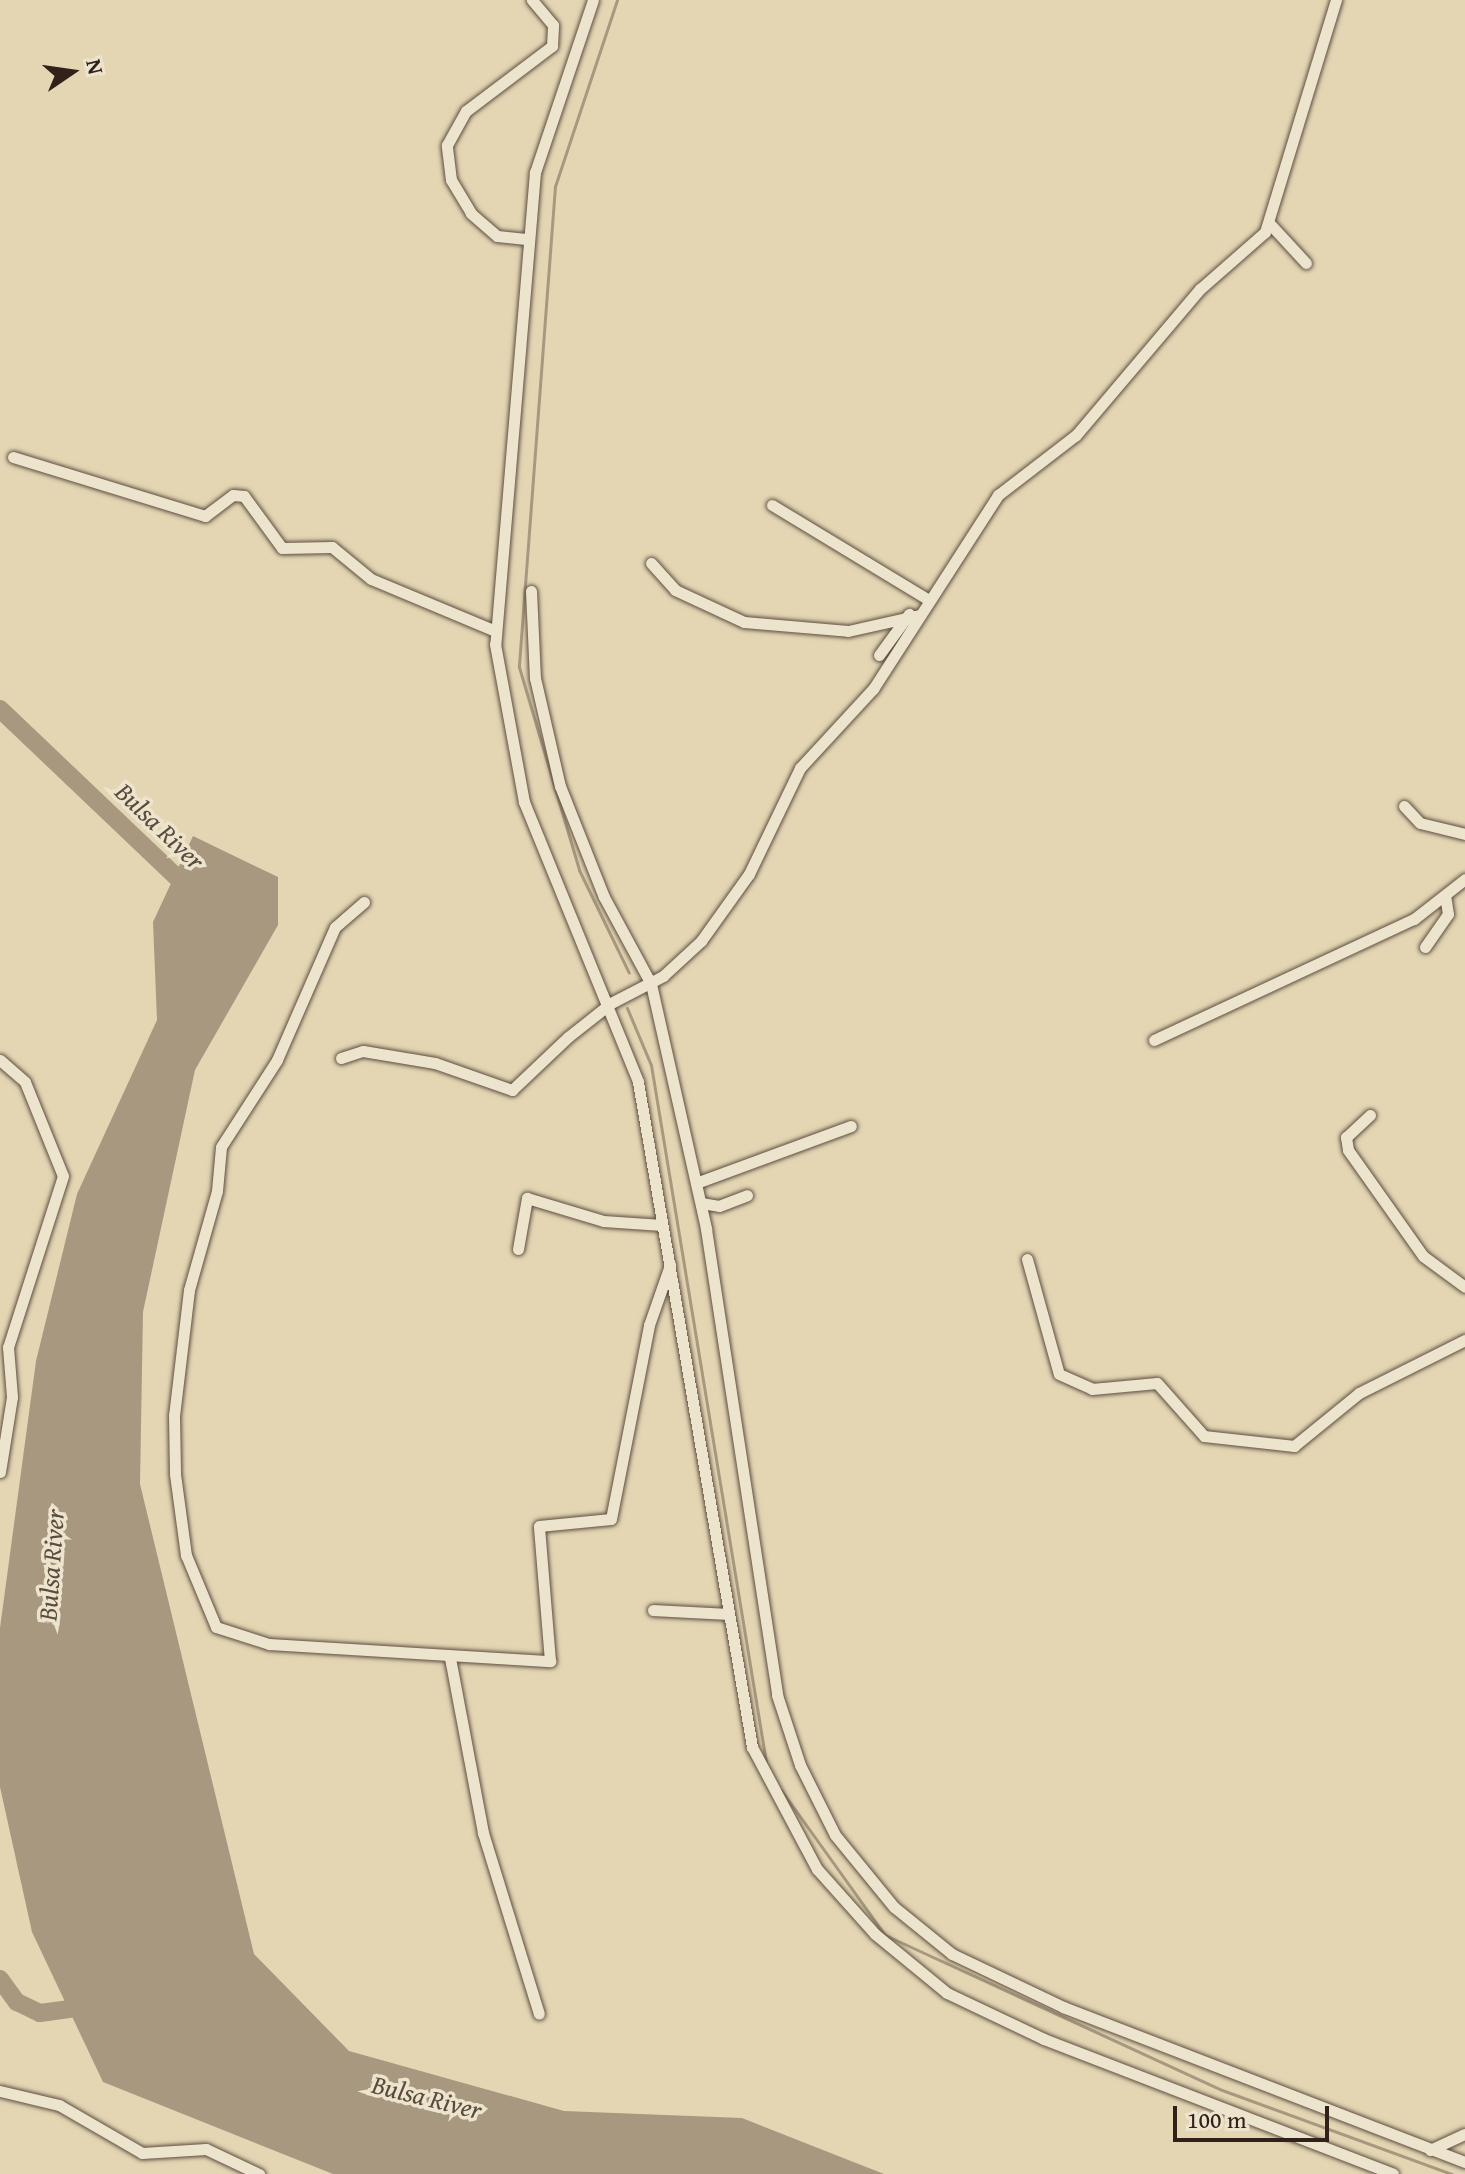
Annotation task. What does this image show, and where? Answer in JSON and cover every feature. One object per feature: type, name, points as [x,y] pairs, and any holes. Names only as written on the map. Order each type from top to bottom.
[{"type":"street","points":[[526,239],[497,236],[471,213],[451,180],[447,145],[466,111],[552,46],[553,25],[532,0]]},
{"type":"street","points":[[593,0],[540,147],[526,239],[493,630],[524,802],[611,1003],[643,1103],[752,1747],[790,1829],[844,1901],[922,1975],[1044,2039],[1393,2174]]},
{"type":"street","points":[[879,655],[929,600],[998,495],[1076,435],[1181,308],[1270,224],[1336,0]]},
{"type":"street","points":[[1270,224],[1306,263]]},
{"type":"street","points":[[13,457],[205,516],[233,495],[244,496],[282,548],[332,547],[371,579],[493,630]]},
{"type":"street","points":[[772,505],[929,600]]},
{"type":"street","points":[[651,563],[675,590],[744,622],[848,631],[914,615]]},
{"type":"street","points":[[531,591],[535,678],[567,810],[651,984],[701,1203],[777,1695],[800,1765],[856,1863],[913,1926],[964,1960],[1063,2007],[1465,2162]]},
{"type":"street","points":[[341,1058],[363,1051],[435,1063],[512,1090],[611,1003],[651,984],[701,941],[733,899],[800,768],[873,689],[914,615]]},
{"type":"street","points":[[1404,806],[1420,823],[1465,834]]},
{"type":"street","points":[[1154,1040],[1396,928],[1465,879]]},
{"type":"street","points":[[1425,947],[1448,914],[1445,895]]},
{"type":"street","points":[[364,902],[335,927],[277,1060],[218,1154],[217,1191],[179,1351],[178,1505],[198,1597],[225,1634],[450,1658],[543,1663],[553,1656],[539,1526],[611,1519],[649,1325],[670,1265]]},
{"type":"street","points":[[0,1060],[25,1082],[63,1176],[8,1347],[12,1397],[0,1472]]},
{"type":"street","points":[[1370,1115],[1346,1137],[1348,1150],[1423,1256],[1465,1287]]},
{"type":"street","points":[[696,1183],[851,1126]]},
{"type":"street","points":[[701,1203],[719,1206],[747,1195]]},
{"type":"street","points":[[518,1249],[527,1198],[603,1221],[662,1225]]},
{"type":"street","points":[[1027,1259],[1059,1374],[1092,1389],[1157,1383],[1204,1436],[1294,1446],[1359,1393],[1465,1340]]},
{"type":"street","points":[[653,1610],[728,1614]]},
{"type":"street","points":[[450,1658],[483,1833],[539,2014]]},
{"type":"street","points":[[0,2091],[59,2105],[142,2153],[206,2149],[259,2174]]},
{"type":"street","points":[[1430,2150],[1465,2134]]},
{"type":"water","points":[[193,836],[278,877],[278,925],[195,1070],[143,1312],[140,1484],[254,1954],[349,2051],[564,2111],[742,2118],[884,2174],[333,2174],[103,2082],[32,1932],[0,1787],[0,1628],[36,1361],[77,1194],[157,1020],[153,922]]},
{"type":"waterway","points":[[617,0],[555,186],[519,667],[579,870],[629,973]]},
{"type":"waterway","name":"Bulsa River","points":[[0,709],[192,892]]},
{"type":"waterway","points":[[627,1008],[651,1065],[766,1762]]},
{"type":"waterway","points":[[781,1790],[885,1935],[1222,2090],[1452,2174]]},
{"type":"waterway","points":[[0,1979],[17,2002],[40,2013],[91,2006]]}]
